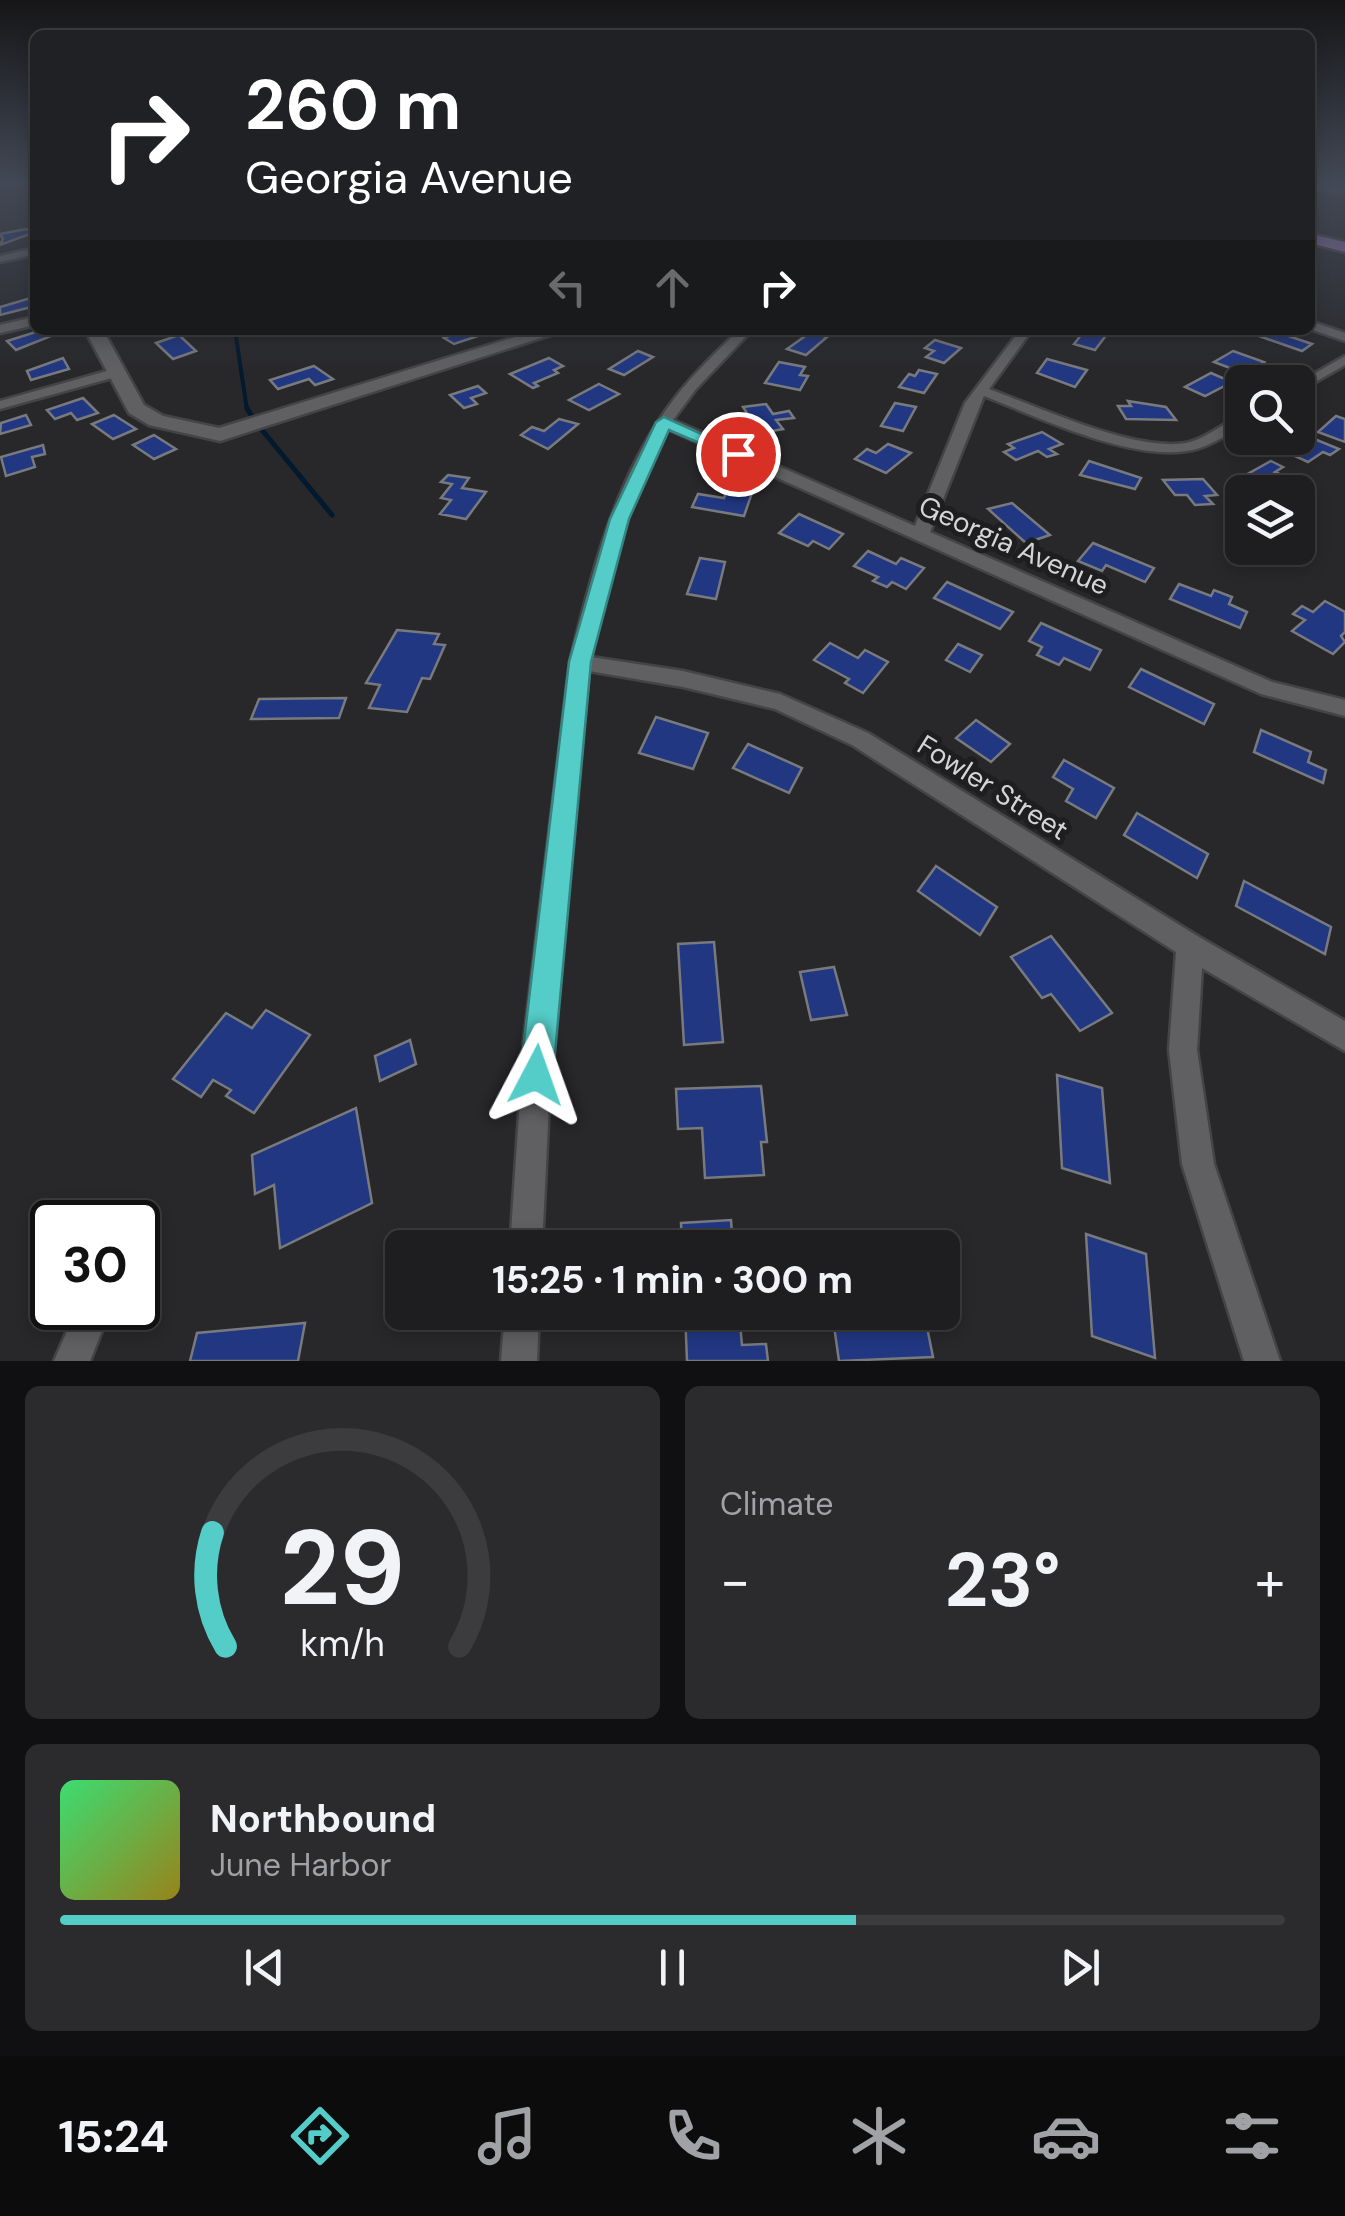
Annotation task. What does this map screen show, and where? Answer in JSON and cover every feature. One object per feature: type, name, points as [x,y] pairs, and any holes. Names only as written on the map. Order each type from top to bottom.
[{"type":"street","points":[[0,259],[30,252]]},
{"type":"street","points":[[0,268],[30,261]]},
{"type":"street","points":[[0,329],[30,321]]},
{"type":"street","points":[[1315,328],[1345,337]]},
{"type":"street","points":[[96,335],[136,409],[156,421],[220,434],[541,335]]},
{"type":"street","points":[[527,1230],[538,1040],[580,662],[619,519],[664,422],[742,335]]},
{"type":"street","points":[[921,533],[979,390],[1022,335]]},
{"type":"street","points":[[1315,378],[1345,360]]},
{"type":"street","points":[[0,405],[114,373]]},
{"type":"street","points":[[979,390],[1153,446],[1183,448],[1225,430]]},
{"type":"street","name":"Georgia Avenue","points":[[664,422],[1268,689],[1345,708]]},
{"type":"street","name":"Fowler Street","points":[[580,662],[683,679],[780,702],[860,739],[1190,946],[1345,1037]]},
{"type":"street","points":[[1190,946],[1182,1050],[1198,1164],[1262,1361]]},
{"type":"street","points":[[72,1361],[85,1330]]},
{"type":"street","points":[[519,1361],[521,1330]]},
{"type":"building","points":[[30,298],[30,307],[0,315],[0,307]]},
{"type":"building","points":[[30,334],[54,335],[16,350],[7,341]]},
{"type":"building","points":[[179,335],[196,351],[173,359],[156,343]]},
{"type":"building","points":[[452,335],[481,335],[454,344],[444,338]]},
{"type":"building","points":[[807,335],[827,337],[806,355],[787,349]]},
{"type":"building","points":[[1081,335],[1106,335],[1095,350],[1074,344]]},
{"type":"building","points":[[1256,335],[1286,335],[1312,344],[1302,351]]},
{"type":"building","points":[[935,340],[961,348],[944,363],[926,357],[934,351],[925,348]]},
{"type":"building","points":[[638,351],[653,357],[624,375],[609,369]]},
{"type":"building","points":[[1233,351],[1264,362],[1225,366],[1214,362]]},
{"type":"building","points":[[63,358],[69,369],[31,380],[27,371]]},
{"type":"building","points":[[549,358],[563,366],[554,370],[558,373],[534,383],[538,386],[533,388],[510,374]]},
{"type":"building","points":[[1047,359],[1087,370],[1075,387],[1037,373]]},
{"type":"building","points":[[779,362],[805,367],[800,375],[808,376],[800,390],[765,383]]},
{"type":"building","points":[[314,366],[333,379],[315,385],[309,379],[278,389],[270,380]]},
{"type":"building","points":[[919,370],[937,374],[924,393],[899,387],[909,374],[915,376]]},
{"type":"building","points":[[1211,373],[1225,379],[1225,386],[1205,396],[1185,387]]},
{"type":"building","points":[[599,384],[619,394],[589,410],[569,400]]},
{"type":"building","points":[[478,386],[486,393],[471,398],[477,404],[464,408],[450,395]]},
{"type":"building","points":[[83,398],[98,413],[77,420],[71,413],[55,419],[47,410]]},
{"type":"building","points":[[1128,401],[1166,407],[1176,420],[1126,419],[1118,406],[1131,406]]},
{"type":"building","points":[[895,403],[916,407],[903,431],[881,426]]},
{"type":"building","points":[[766,404],[773,414],[789,411],[794,418],[776,420],[783,429],[760,433],[743,407]]},
{"type":"building","points":[[26,415],[31,425],[0,434],[1,423]]},
{"type":"building","points":[[114,415],[136,429],[113,439],[92,424]]},
{"type":"building","points":[[1336,416],[1345,419],[1345,442],[1318,432]]},
{"type":"building","points":[[559,419],[578,424],[548,449],[521,435],[532,427],[544,431]]},
{"type":"building","points":[[1042,432],[1062,444],[1049,449],[1057,454],[1047,457],[1038,451],[1016,460],[1004,452],[1014,448],[1008,444]]},
{"type":"building","points":[[154,435],[176,449],[154,459],[133,445]]},
{"type":"building","points":[[1315,439],[1339,449],[1330,455],[1323,452],[1308,462],[1293,455],[1315,455]]},
{"type":"building","points":[[888,444],[911,453],[886,473],[855,459],[867,449],[876,453]]},
{"type":"building","points":[[43,445],[45,454],[32,457],[35,467],[6,476],[1,457]]},
{"type":"building","points":[[1089,461],[1141,478],[1135,489],[1080,475]]},
{"type":"building","points":[[1271,461],[1283,467],[1275,472],[1282,475],[1246,475]]},
{"type":"building","points":[[448,475],[469,478],[462,488],[486,492],[466,519],[440,514],[451,500],[441,498],[452,484],[441,482]]},
{"type":"building","points":[[1203,479],[1217,495],[1205,496],[1213,504],[1195,505],[1187,495],[1175,495],[1163,480]]},
{"type":"building","points":[[729,486],[753,490],[744,516],[692,507],[698,494],[724,498]]},
{"type":"building","points":[[1012,503],[1050,535],[1026,543],[988,509]]},
{"type":"building","points":[[799,514],[843,534],[829,549],[813,541],[808,546],[779,533]]},
{"type":"building","points":[[1093,543],[1154,568],[1145,582],[1106,565],[1102,571],[1078,561]]},
{"type":"building","points":[[868,551],[896,564],[901,558],[924,568],[906,589],[892,582],[887,587],[873,581],[878,577],[854,566]]},
{"type":"building","points":[[700,558],[725,562],[716,599],[687,594]]},
{"type":"building","points":[[947,582],[1013,612],[1000,629],[934,598]]},
{"type":"building","points":[[1179,584],[1211,596],[1214,590],[1232,597],[1229,604],[1247,612],[1240,628],[1170,599]]},
{"type":"building","points":[[1325,601],[1345,612],[1345,632],[1341,636],[1345,642],[1333,654],[1292,631],[1305,620],[1293,614],[1302,606],[1313,612]]},
{"type":"building","points":[[1041,623],[1101,650],[1090,670],[1064,658],[1059,665],[1037,655],[1042,647],[1029,641]]},
{"type":"building","points":[[397,630],[439,634],[434,644],[445,645],[430,679],[422,678],[407,712],[369,708],[380,685],[366,683]]},
{"type":"building","points":[[830,643],[858,658],[865,650],[888,662],[863,693],[845,683],[849,679],[814,660]]},
{"type":"building","points":[[958,644],[982,655],[970,672],[946,660]]},
{"type":"building","points":[[1141,669],[1214,704],[1204,724],[1129,687]]},
{"type":"building","points":[[346,698],[339,718],[251,719],[259,699]]},
{"type":"building","points":[[656,717],[708,733],[693,769],[639,753]]},
{"type":"building","points":[[976,720],[1010,744],[991,762],[956,738]]},
{"type":"building","points":[[1261,730],[1311,752],[1308,762],[1326,770],[1323,783],[1254,752]]},
{"type":"building","points":[[748,744],[802,768],[789,793],[733,768]]},
{"type":"building","points":[[1064,760],[1114,788],[1096,818],[1066,801],[1073,789],[1053,777]]},
{"type":"building","points":[[1137,813],[1208,854],[1197,878],[1124,835]]},
{"type":"building","points":[[936,866],[997,907],[980,935],[918,891]]},
{"type":"building","points":[[1244,881],[1331,927],[1325,954],[1236,906]]},
{"type":"building","points":[[1051,936],[1112,1013],[1080,1031],[1051,994],[1042,998],[1011,957]]},
{"type":"building","points":[[714,942],[723,1042],[684,1045],[678,944]]},
{"type":"building","points":[[834,967],[847,1015],[811,1020],[800,972]]},
{"type":"building","points":[[266,1010],[310,1035],[254,1113],[226,1096],[231,1090],[213,1080],[201,1097],[173,1079],[226,1013],[252,1028]]},
{"type":"building","points":[[410,1040],[416,1064],[380,1081],[375,1056]]},
{"type":"building","points":[[1057,1075],[1102,1088],[1110,1183],[1062,1168]]},
{"type":"building","points":[[761,1086],[767,1142],[761,1142],[764,1175],[705,1178],[702,1128],[678,1129],[676,1089]]},
{"type":"building","points":[[356,1108],[372,1203],[280,1248],[274,1185],[255,1194],[252,1155]]},
{"type":"building","points":[[731,1220],[732,1230],[681,1230],[681,1223]]},
{"type":"building","points":[[1086,1234],[1146,1254],[1155,1358],[1092,1336]]},
{"type":"building","points":[[305,1323],[298,1361],[190,1361],[197,1333]]},
{"type":"building","points":[[686,1330],[741,1330],[742,1345],[766,1344],[768,1361],[687,1361]]},
{"type":"building","points":[[835,1330],[928,1330],[933,1357],[839,1361]]},
{"type":"waterway","points":[[236,335],[247,410]]},
{"type":"waterway","points":[[247,408],[253,418]]},
{"type":"waterway","points":[[262,430],[332,515]]},
{"type":"route","points":[[536,1075],[580,662],[619,519],[664,422],[738,454]]}]
